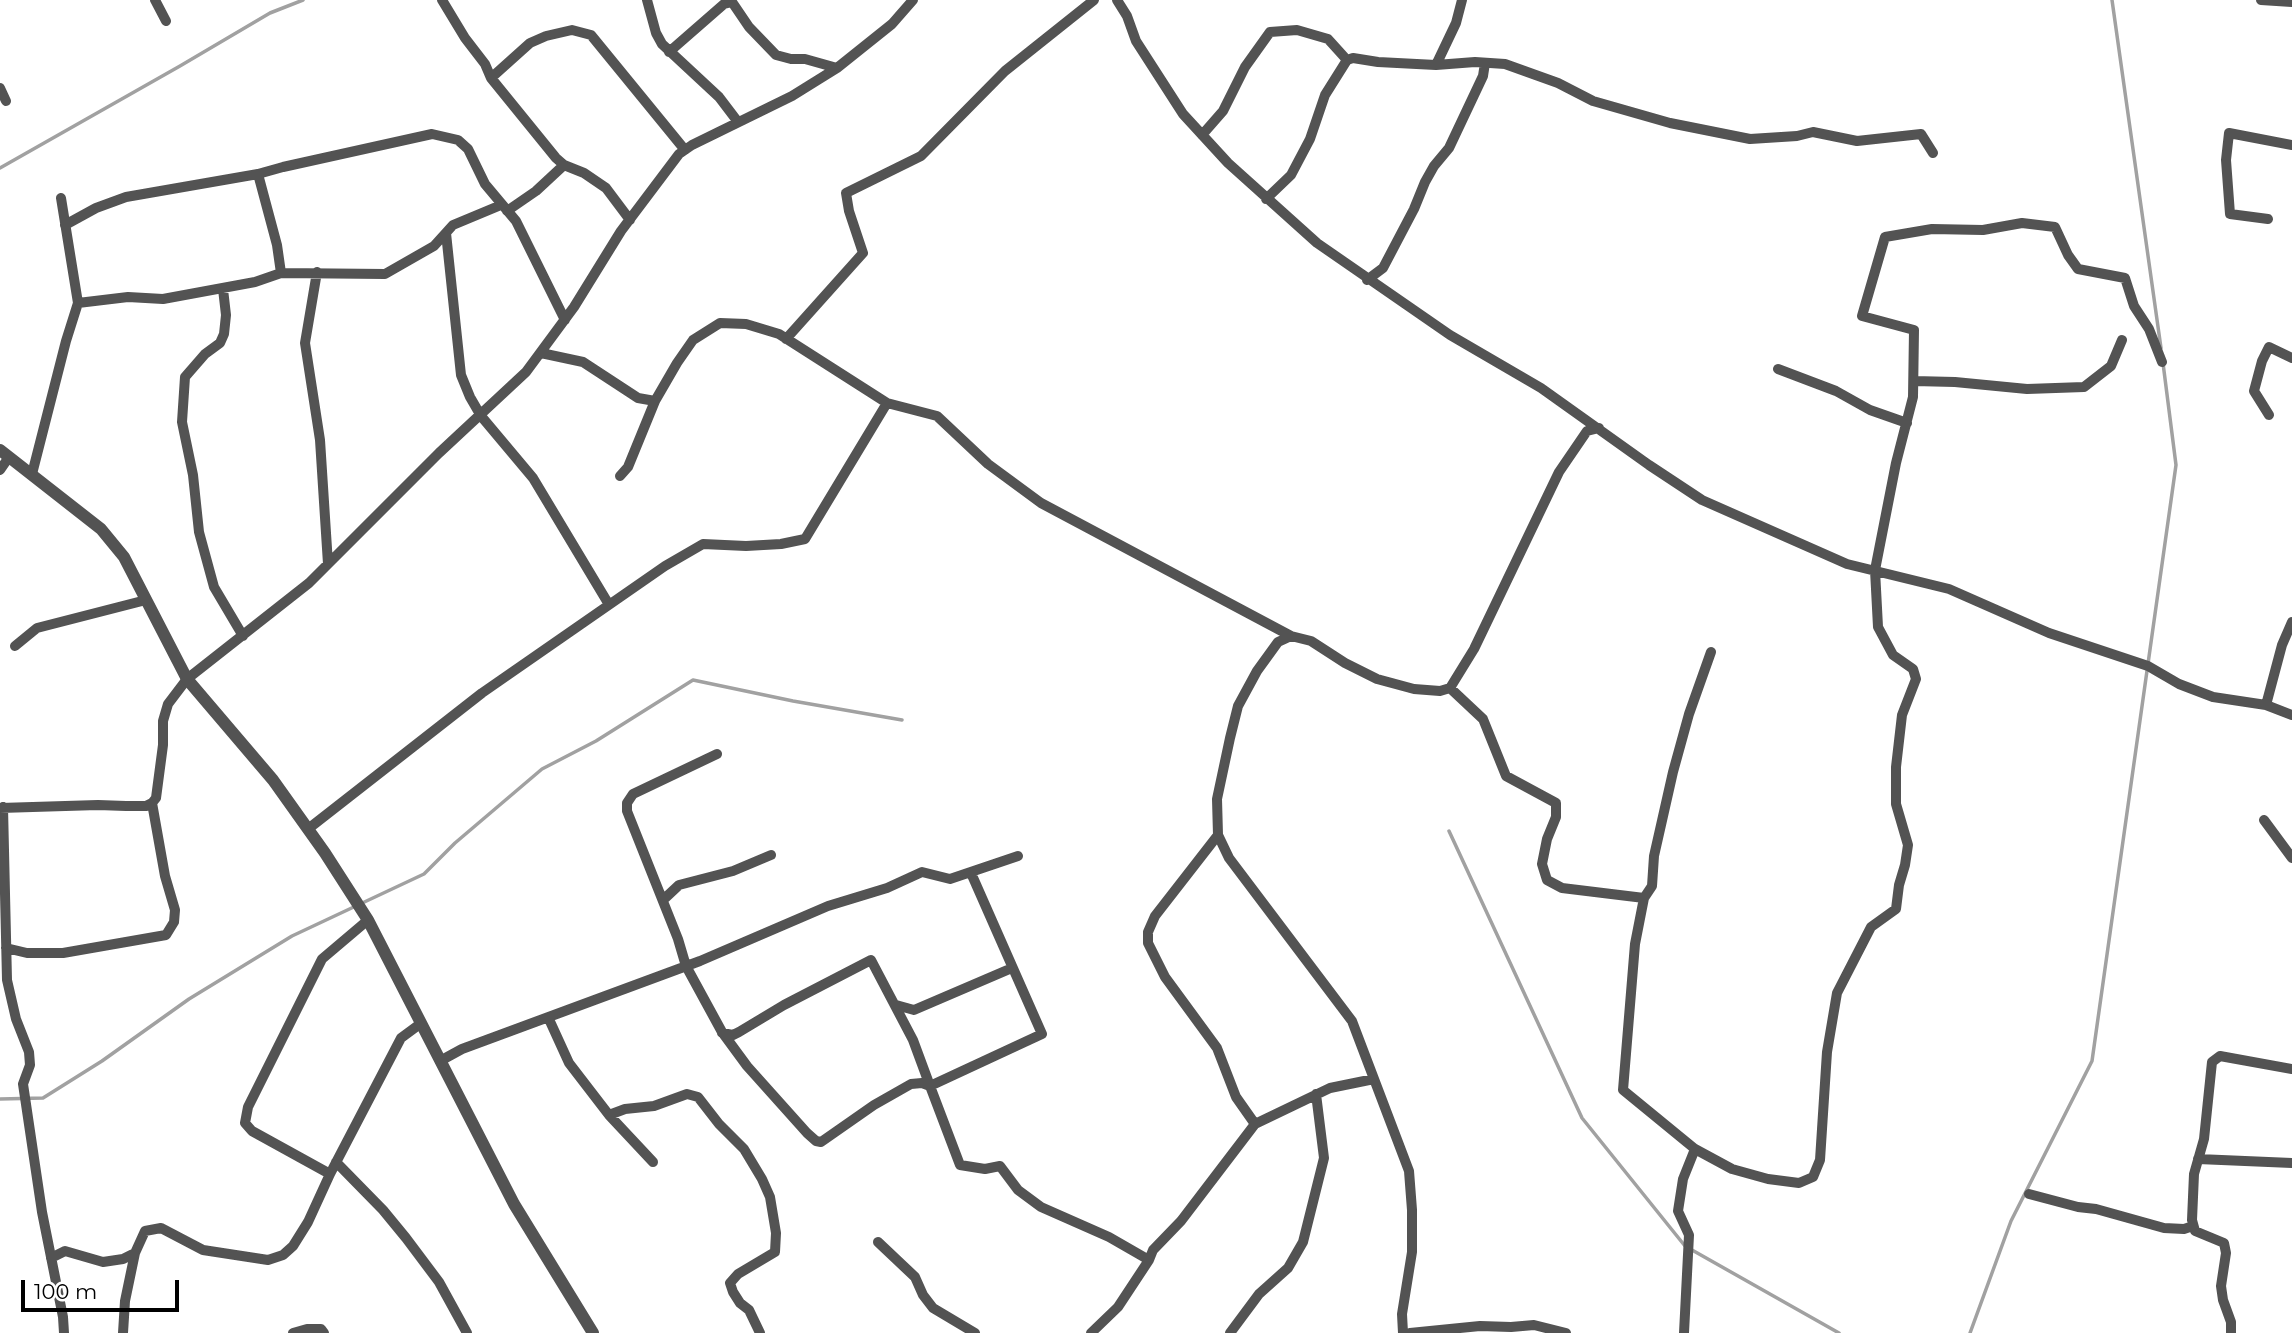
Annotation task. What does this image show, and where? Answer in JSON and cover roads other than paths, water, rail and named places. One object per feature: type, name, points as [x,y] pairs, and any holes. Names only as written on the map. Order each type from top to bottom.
[{"type":"street","points":[[155,0],[166,21]]},
{"type":"street","points":[[442,0],[465,38],[485,64],[491,78],[564,165],[584,173],[606,188],[630,220]]},
{"type":"street","points":[[647,0],[656,33],[669,52],[719,97],[738,122]]},
{"type":"street","points":[[64,1333],[23,1084],[30,1065],[29,1052],[10,1001],[4,941],[2,807],[98,804],[146,806],[152,803],[156,798],[163,721],[168,704],[187,678],[309,583],[439,453],[526,372],[565,320],[668,167],[685,150],[792,96],[837,68],[892,24],[914,0]]},
{"type":"street","points":[[786,339],[863,253],[846,193],[920,156],[1005,71],[1094,0]]},
{"type":"street","points":[[1117,0],[1127,16],[1136,41],[1183,114],[1228,163],[1317,243],[1450,335],[1541,388],[1702,500],[1847,564],[1949,589],[2049,633],[2139,663],[2179,684],[2213,697],[2266,705],[2292,715]]},
{"type":"street","points":[[1436,65],[1456,23],[1462,0]]},
{"type":"street","points":[[2261,0],[2292,2]]},
{"type":"street","points":[[669,52],[724,4],[732,2],[749,27],[776,55],[805,59],[837,68]]},
{"type":"street","points":[[491,78],[530,43],[546,36],[572,30],[591,36],[685,150]]},
{"type":"street","points":[[1202,135],[1223,111],[1245,67],[1270,32],[1297,30],[1328,39],[1347,60]]},
{"type":"street","points":[[1266,199],[1291,175],[1310,139],[1325,96],[1347,60],[1353,58],[1436,65],[1505,64],[1558,83],[1593,101],[1670,123],[1751,139],[1814,132],[1857,141],[1921,134],[1933,153]]},
{"type":"street","points":[[1367,280],[1383,268],[1415,209],[1434,166],[1449,148],[1483,76],[1485,63]]},
{"type":"street","points":[[0,88],[6,101]]},
{"type":"street","points":[[2267,219],[2230,214],[2226,160],[2229,133],[2292,145]]},
{"type":"street","points":[[65,225],[96,208],[126,197],[258,174],[432,134],[463,143],[468,149],[485,184],[516,221],[565,320]]},
{"type":"street","points":[[78,303],[128,297],[163,299],[223,289],[281,273],[385,274],[434,246],[453,225],[504,208],[536,191],[564,165]]},
{"type":"street","points":[[258,174],[277,246],[281,273]]},
{"type":"street","points":[[32,474],[78,303],[61,198]]},
{"type":"street","points":[[1710,652],[1673,772],[1657,844],[1652,886],[1643,898],[1635,944],[1623,1090],[1695,1149],[1732,1169],[1768,1179],[1800,1183],[1813,1177],[1820,1160],[1827,1052],[1837,993],[1871,927],[1896,909],[1909,845],[1896,804],[1896,767],[1902,715],[1916,679],[1913,669],[1893,655],[1878,627],[1875,570],[1896,463],[1913,397],[1914,330],[1862,316],[1885,237],[1932,229],[1983,230],[2022,223],[2055,227],[2078,269],[2125,278],[2134,306],[2149,329],[2162,362]]},
{"type":"street","points":[[446,233],[461,375],[481,416],[533,478],[608,604]]},
{"type":"street","points":[[317,272],[305,343],[320,440],[328,564]]},
{"type":"street","points":[[223,289],[225,334],[220,343],[205,354],[185,377],[182,422],[193,475],[199,532],[214,587],[243,636]]},
{"type":"street","points":[[620,476],[628,467],[655,401],[694,340],[720,323],[746,324],[786,339],[887,403],[937,416],[988,464],[1041,503],[1291,636],[1311,641],[1345,663],[1387,682],[1429,691],[1450,688]]},
{"type":"street","points":[[1914,381],[2027,389],[2084,387],[2111,366],[2122,340]]},
{"type":"street","points":[[2269,415],[2254,391],[2262,361],[2269,347],[2292,358]]},
{"type":"street","points":[[541,353],[583,362],[638,398],[655,401]]},
{"type":"street","points":[[1778,369],[1836,391],[1870,410],[1907,423]]},
{"type":"street","points":[[308,829],[482,693],[665,565],[703,544],[746,546],[805,540],[887,403]]},
{"type":"street","points":[[1582,416],[1587,431]]},
{"type":"street","points":[[1450,688],[1474,649],[1559,472],[1587,431],[1599,428]]},
{"type":"street","points":[[0,470],[5,454],[101,529],[124,556],[187,678],[273,780],[366,916],[514,1204],[593,1333]]},
{"type":"street","points":[[15,646],[37,628],[146,600]]},
{"type":"street","points":[[2266,705],[2282,645],[2292,622]]},
{"type":"street","points":[[1291,636],[1278,642],[1257,671],[1238,706],[1217,799],[1218,835],[1229,858],[1352,1021],[1409,1171],[1412,1252],[1402,1314],[1403,1333]]},
{"type":"street","points":[[1450,688],[1483,719],[1506,776],[1556,803],[1556,817],[1547,839],[1542,864],[1547,880],[1562,888],[1643,898]]},
{"type":"street","points":[[717,754],[633,794],[627,803],[627,811],[663,900],[686,967],[722,1032],[747,1066],[816,1141],[827,1139],[874,1105],[911,1084],[922,1083],[930,1086],[1042,1034],[1005,947],[992,924],[982,892],[971,873]]},
{"type":"street","points":[[4,941],[27,953],[64,953],[166,935],[173,922],[175,910],[165,876],[152,803]]},
{"type":"street","points":[[2264,820],[2292,858]]},
{"type":"street","points":[[1218,835],[1155,916],[1148,932],[1148,943],[1165,977],[1217,1048],[1236,1097],[1255,1124]]},
{"type":"street","points":[[663,900],[679,885],[733,870],[771,855]]},
{"type":"street","points":[[440,1061],[462,1049],[686,967],[828,906],[887,888],[922,872],[950,879],[1018,856]]},
{"type":"street","points":[[330,1174],[252,1131],[245,1123],[245,1118],[288,1023],[322,959],[366,916]]},
{"type":"street","points":[[722,1032],[733,1035],[871,960],[914,1040],[960,1165],[985,1169],[1000,1166],[1018,1190],[1041,1207],[1110,1237],[1149,1260]]},
{"type":"street","points":[[896,1005],[914,1010],[1012,968]]},
{"type":"street","points":[[548,1017],[569,1063],[609,1115],[653,1162]]},
{"type":"street","points":[[123,1333],[125,1301],[135,1253],[145,1231],[155,1227],[203,1250],[268,1260],[283,1255],[293,1246],[308,1222],[335,1162],[401,1038],[421,1024]]},
{"type":"street","points":[[2231,1333],[2231,1322],[2221,1286],[2226,1254],[2224,1243],[2196,1231],[2193,1226],[2194,1174],[2204,1139],[2212,1062],[2220,1056],[2292,1069]]},
{"type":"street","points":[[1091,1333],[1118,1307],[1153,1250],[1181,1221],[1255,1124],[1316,1094],[1349,1082],[1374,1079]]},
{"type":"street","points":[[609,1115],[687,1094],[698,1097],[719,1124],[744,1149],[770,1197],[776,1233],[775,1252],[738,1274],[730,1283],[740,1303],[749,1310],[760,1333]]},
{"type":"street","points":[[1230,1333],[1259,1294],[1289,1268],[1303,1242],[1324,1158],[1316,1094]]},
{"type":"street","points":[[1684,1333],[1689,1235],[1678,1210],[1683,1179],[1695,1149]]},
{"type":"street","points":[[2198,1159],[2292,1163]]},
{"type":"street","points":[[335,1162],[383,1210],[406,1238],[439,1282],[467,1333]]},
{"type":"street","points":[[2029,1194],[2164,1228],[2184,1229],[2193,1226]]},
{"type":"street","points":[[878,1242],[915,1277],[933,1308],[975,1333]]},
{"type":"street","points":[[51,1258],[65,1251],[103,1262],[123,1259],[135,1253]]},
{"type":"street","points":[[1410,1333],[1480,1326],[1517,1330],[1545,1326],[1566,1333]]},
{"type":"street","points":[[293,1333],[307,1329],[321,1329],[324,1333]]},
{"type":"waterway","points":[[0,168],[270,13],[303,0]]},
{"type":"waterway","points":[[2112,0],[2161,348]]},
{"type":"waterway","points":[[1970,1333],[2011,1221],[2092,1061],[2176,465],[2163,363]]},
{"type":"waterway","points":[[0,1099],[43,1098],[102,1061],[189,999],[292,936],[424,874],[455,843],[542,769],[596,741],[693,680],[902,720]]},
{"type":"waterway","points":[[1449,831],[1582,1118],[1685,1246]]},
{"type":"waterway","points":[[1692,1250],[1839,1333]]}]
